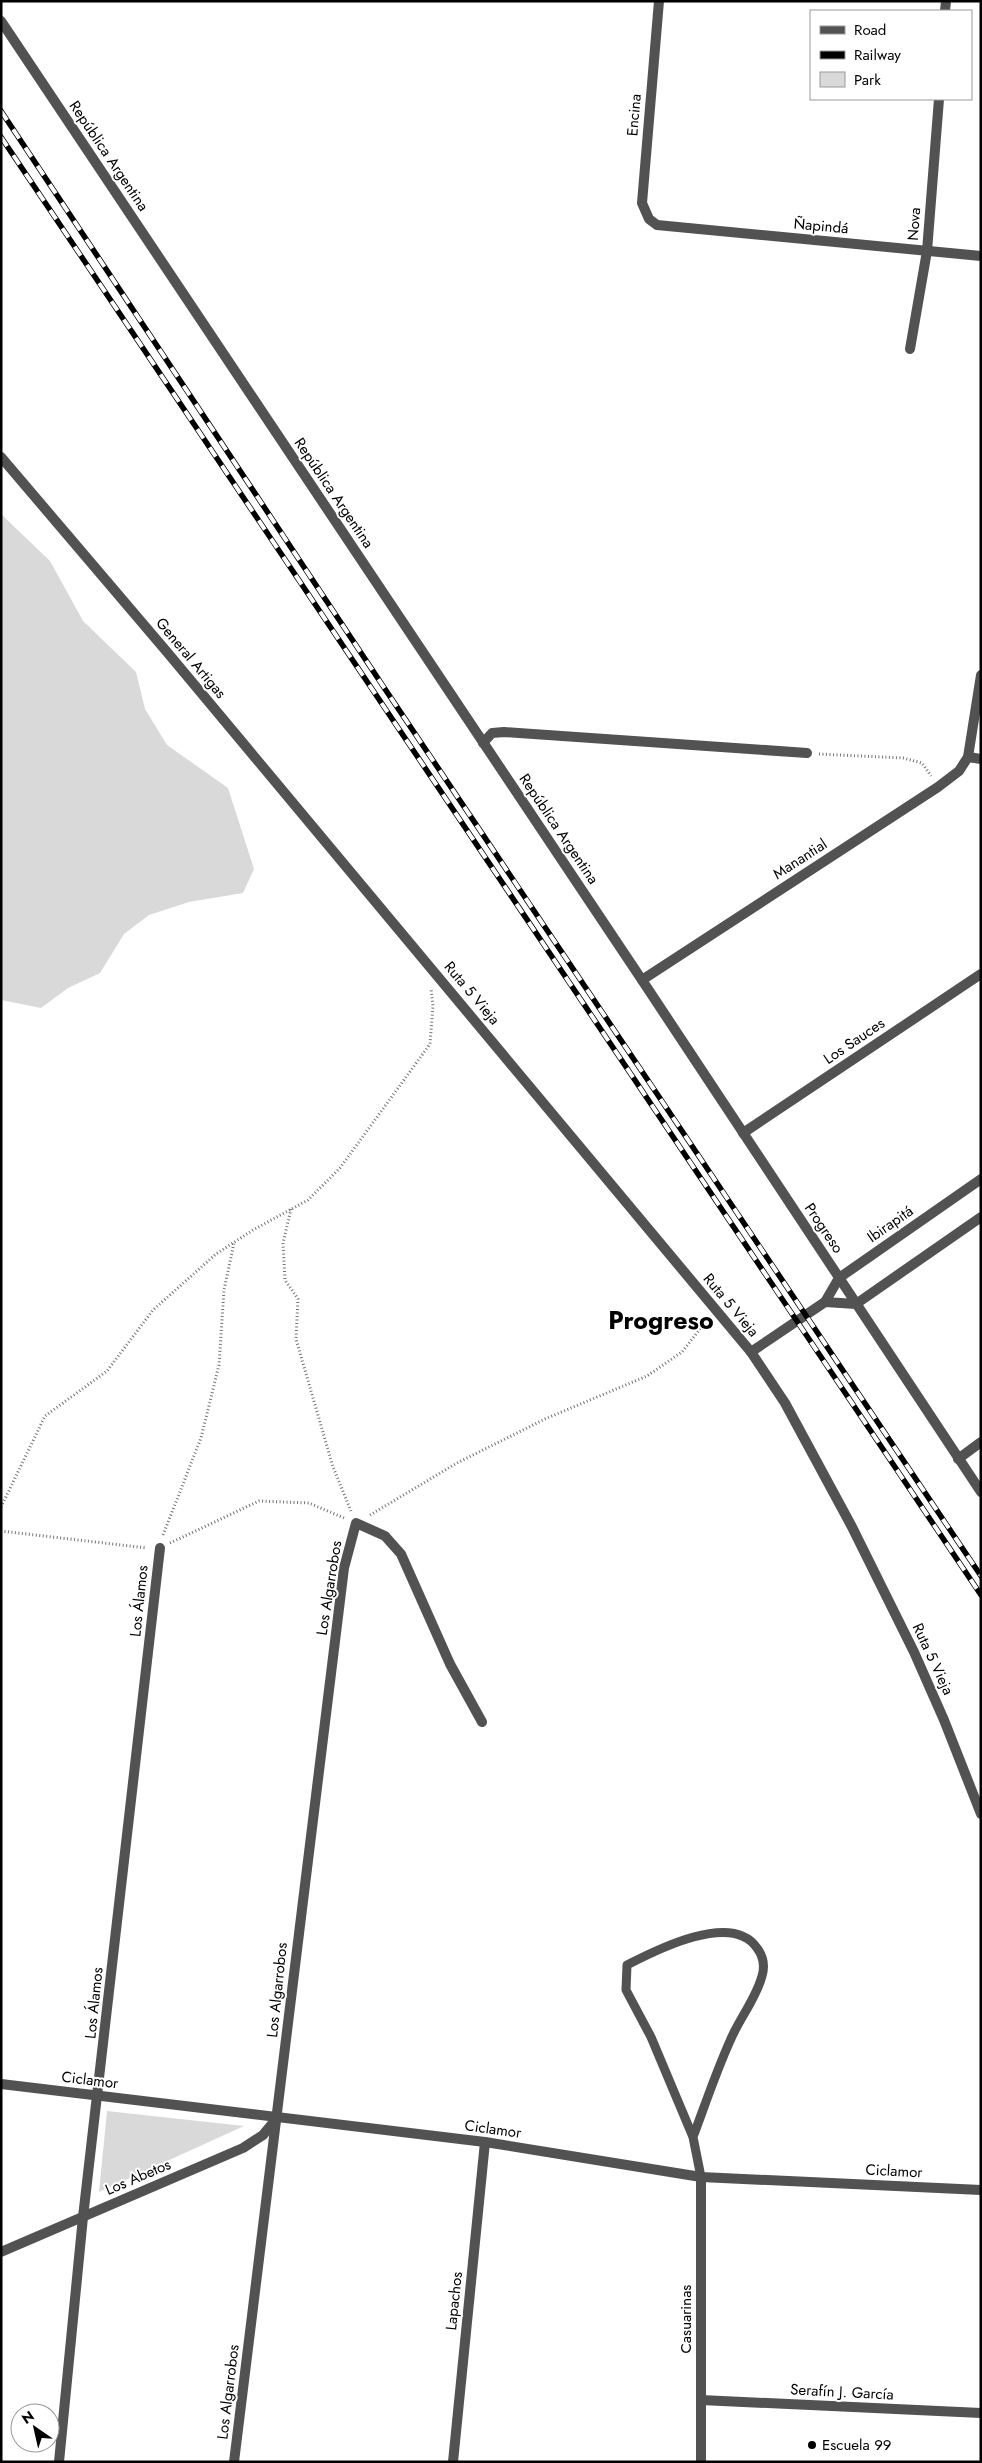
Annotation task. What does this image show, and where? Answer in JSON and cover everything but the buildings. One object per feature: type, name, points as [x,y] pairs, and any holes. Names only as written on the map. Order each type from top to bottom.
[{"type":"street","name":"Encina","points":[[658,1],[642,203],[649,219],[658,225]]},
{"type":"street","name":"República Argentina","points":[[1,21],[642,980]]},
{"type":"street","name":"Nova","points":[[910,350],[927,251],[939,100]]},
{"type":"street","name":"Ñapindá","points":[[658,225],[981,256]]},
{"type":"street","name":"General Artigas","points":[[1,457],[160,644],[356,881]]},
{"type":"street","points":[[981,675],[968,757],[981,758]]},
{"type":"street","points":[[483,743],[492,733],[504,732],[807,753]]},
{"type":"street","name":"Manantial","points":[[642,980],[938,787],[959,771],[968,757]]},
{"type":"street","name":"Ruta 5 Vieja","points":[[356,881],[751,1352],[785,1403],[852,1527],[914,1652],[944,1720],[981,1814]]},
{"type":"street","name":"Los Sauces","points":[[743,1133],[981,974]]},
{"type":"street","name":"Progreso","points":[[642,980],[981,1492]]},
{"type":"street","name":"Ibirapitá","points":[[751,1352],[825,1302],[839,1278],[981,1179]]},
{"type":"street","points":[[825,1302],[856,1304],[981,1217]]},
{"type":"street","points":[[958,1459],[981,1442]]},
{"type":"street","points":[[356,1523],[385,1536],[401,1554],[450,1664],[482,1722]]},
{"type":"street","name":"Los Algarrobos","points":[[234,2462],[278,2117],[344,1568],[356,1523]]},
{"type":"street","name":"Los Álamos","points":[[59,2462],[83,2217],[160,1548]]},
{"type":"street","name":"Ciclamor","points":[[1,2084],[485,2142],[701,2177],[981,2190]]},
{"type":"street","name":"Los Abetos","points":[[1,2252],[243,2148],[263,2135],[278,2117]]},
{"type":"street","name":"Lapachos","points":[[453,2462],[485,2142]]},
{"type":"street","name":"Casuarinas","points":[[701,2177],[701,2462]]},
{"type":"street","name":"Serafín J. García","points":[[701,2400],[981,2413]]},
{"type":"lane","points":[[693,2137],[730,2040],[762,1976],[763,1956],[753,1942],[738,1935],[715,1933],[687,1938],[627,1965],[626,1990],[651,2037],[693,2137],[701,2177]]},
{"type":"path","points":[[807,753],[903,758],[922,763],[938,787]]},
{"type":"path","points":[[1,1508],[45,1416],[107,1371],[153,1310],[216,1254],[308,1200],[340,1168],[430,1044],[433,1006],[430,988]]},
{"type":"path","points":[[291,1209],[283,1243],[284,1280],[298,1299],[296,1339],[333,1467],[356,1523]]},
{"type":"path","points":[[160,1548],[201,1438],[219,1365],[224,1290],[234,1243]]},
{"type":"path","points":[[356,1523],[394,1503],[466,1458],[545,1418],[647,1376],[682,1352],[715,1309]]},
{"type":"path","points":[[1,1531],[131,1547],[160,1548],[196,1529],[259,1501],[309,1503],[356,1523]]},
{"type":"green space","points":[[1,514],[50,561],[83,621],[136,672],[145,709],[167,745],[228,788],[254,869],[243,893],[189,902],[149,915],[124,934],[100,973],[68,988],[41,1008],[1,1000]]},
{"type":"green space","points":[[107,2111],[244,2126],[99,2192]]},
{"type":"railway","points":[[1,111],[387,692],[981,1576]]},
{"type":"railway","points":[[1,137],[981,1595]]},
{"type":"place","name":"Escuela 99","points":[[812,2445]]},
{"type":"district","name":"Progreso","points":[[661,1320]]}]
